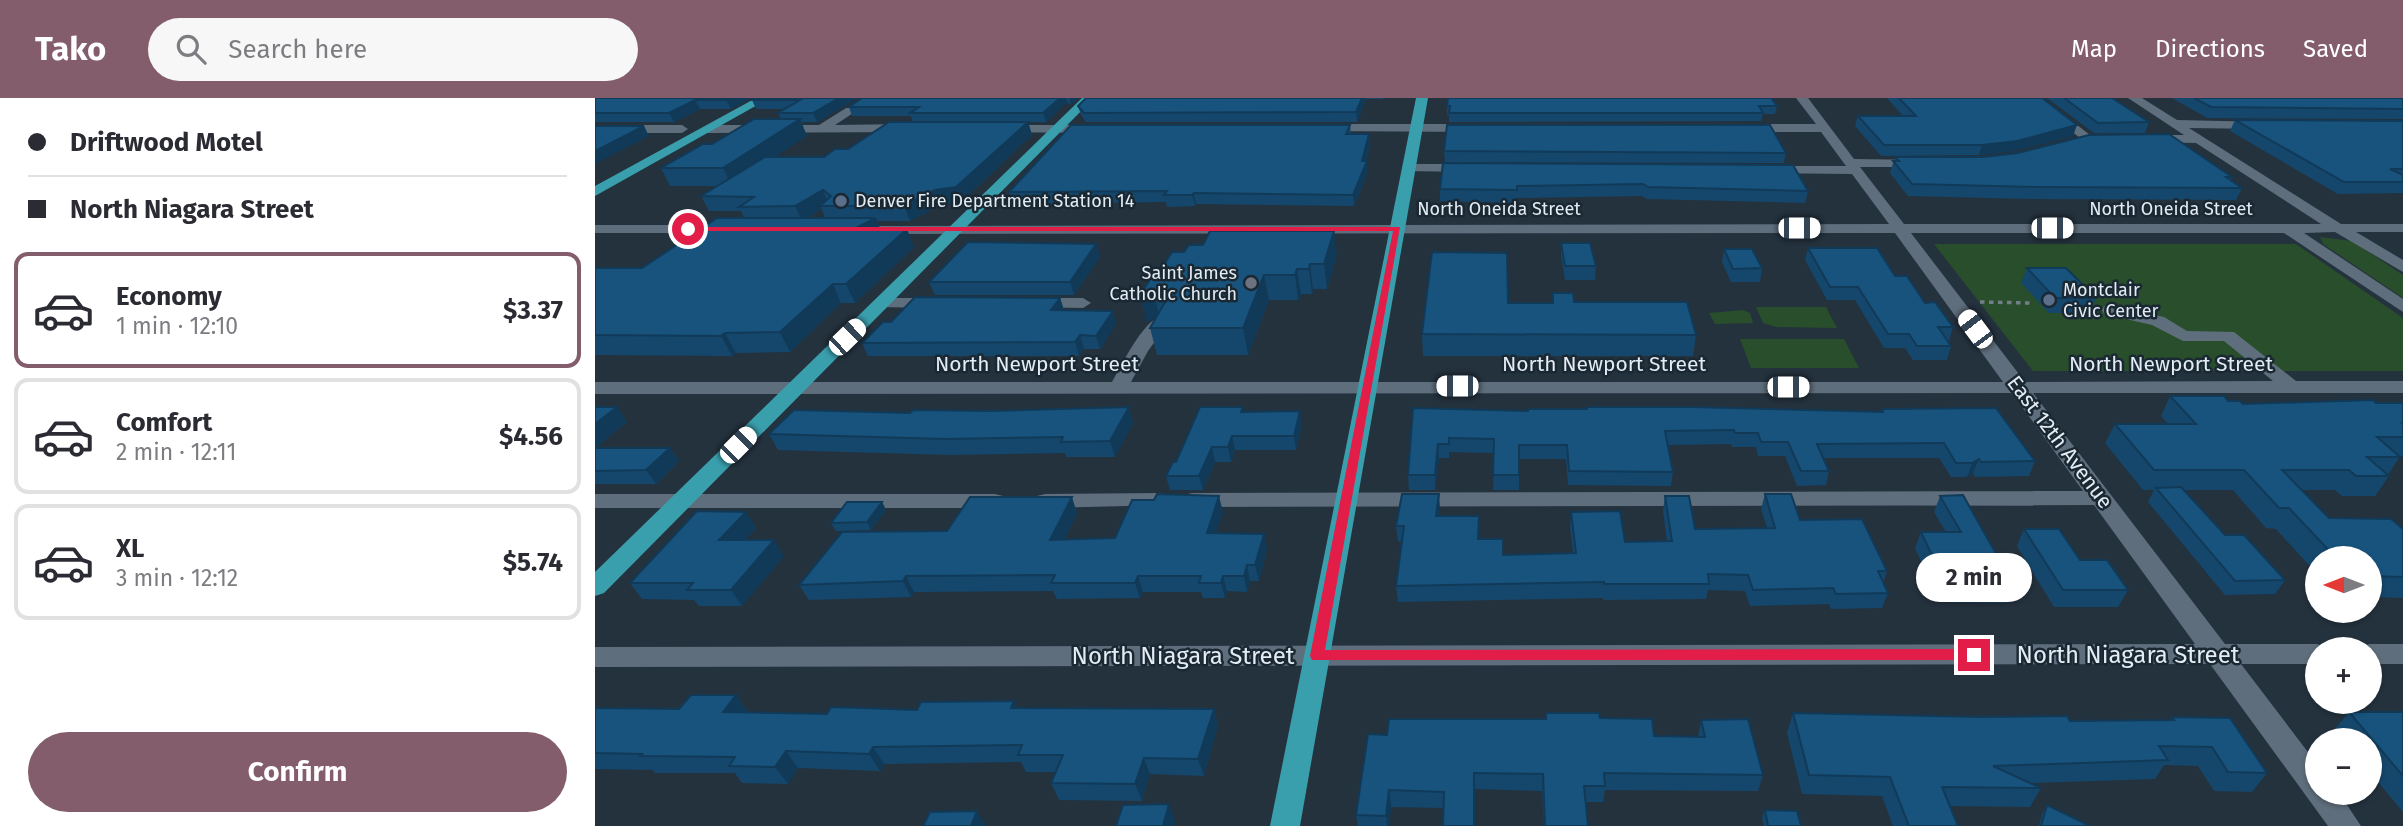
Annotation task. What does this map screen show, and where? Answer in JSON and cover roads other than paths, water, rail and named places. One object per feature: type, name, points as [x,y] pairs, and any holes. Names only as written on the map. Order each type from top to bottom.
[{"type":"main road","points":[[638,152],[739,98]]},
{"type":"main road","points":[[595,192],[764,98]]},
{"type":"main road","points":[[595,587],[1088,98]]},
{"type":"main road","points":[[1285,826],[1422,98]]},
{"type":"street","points":[[822,128],[870,98]]},
{"type":"street","name":"East 12th Avenue","points":[[1802,98],[2305,770]]},
{"type":"street","points":[[2036,98],[2093,139],[2073,141]]},
{"type":"street","points":[[2134,98],[2403,267]]},
{"type":"street","points":[[2176,124],[2280,125]]},
{"type":"street","points":[[708,129],[916,128]]},
{"type":"street","points":[[982,128],[1111,128]]},
{"type":"street","points":[[1304,128],[1495,128]]},
{"type":"street","points":[[1732,128],[1825,128]]},
{"type":"street","points":[[595,129],[682,129]]},
{"type":"street","points":[[2134,139],[2199,139]]},
{"type":"street","points":[[1753,170],[1934,163]]},
{"type":"street","points":[[1409,168],[1478,168]]},
{"type":"street","points":[[2287,228],[2403,307]]},
{"type":"street","name":"North Oneida Street","points":[[866,230],[2403,228]]},
{"type":"street","points":[[595,229],[741,229]]},
{"type":"street","points":[[882,303],[960,303]]},
{"type":"street","points":[[1014,303],[1083,303]]},
{"type":"street","points":[[2110,310],[2158,321],[2183,336],[2228,336],[2291,387]]},
{"type":"street","points":[[1119,387],[1139,350],[1160,322]]},
{"type":"street","name":"North Newport Street","points":[[595,388],[2403,387]]},
{"type":"street","points":[[595,501],[2101,498]]},
{"type":"street","name":"North Niagara Street","points":[[595,657],[2305,654]]},
{"type":"street","points":[[2382,654],[2403,654]]},
{"type":"street","points":[[2331,805],[2346,826]]},
{"type":"place","name":"Denver Fire Department Station 14","points":[[841,201]]},
{"type":"place","name":"Saint James Catholic Church","points":[[1251,283]]},
{"type":"place","name":"Montclair Civic Center","points":[[2049,300]]}]
